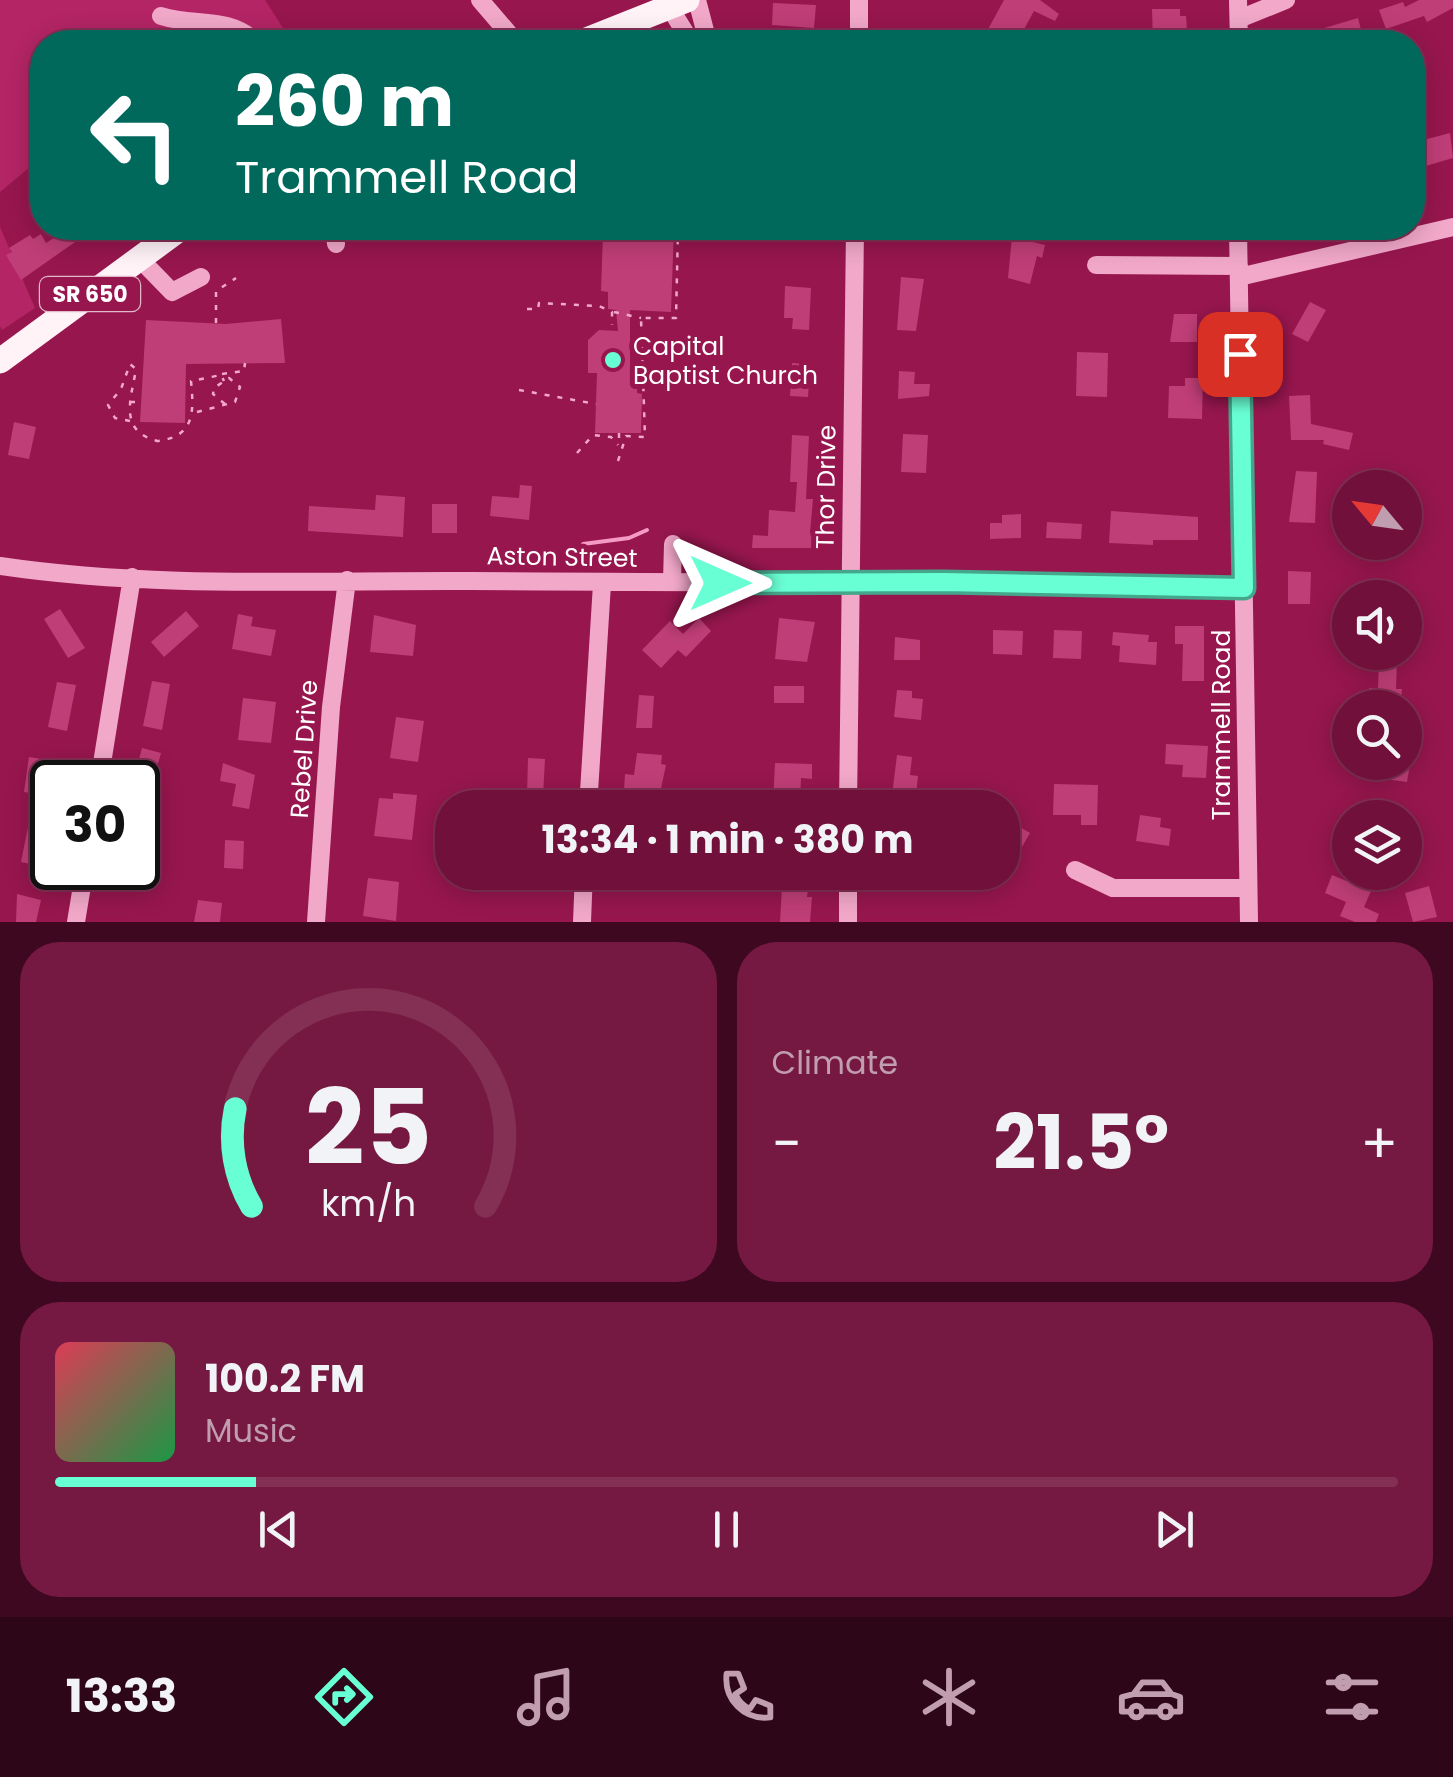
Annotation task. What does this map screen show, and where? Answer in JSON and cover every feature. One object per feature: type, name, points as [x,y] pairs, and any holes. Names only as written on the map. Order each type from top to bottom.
[{"type":"main road","points":[[612,30],[679,4]]},
{"type":"main road","name":"SR 650","points":[[0,362],[163,240]]},
{"type":"street","points":[[480,0],[506,30]]},
{"type":"street","points":[[697,0],[705,30]]},
{"type":"street","points":[[858,30],[859,0]]},
{"type":"street","points":[[1239,9],[1286,0]]},
{"type":"street","points":[[679,4],[687,30]]},
{"type":"street","points":[[161,16],[218,22],[240,30]]},
{"type":"street","points":[[1425,234],[1453,228]]},
{"type":"street","name":"Thor Drive","points":[[848,790],[856,240]]},
{"type":"street","name":"Trammell Road","points":[[1238,240],[1249,922]]},
{"type":"street","points":[[1096,266],[1239,272],[1395,240]]},
{"type":"street","points":[[138,257],[172,292],[201,277]]},
{"type":"street","points":[[672,582],[674,544]]},
{"type":"street","name":"Aston Street","points":[[0,566],[72,576],[1244,588]]},
{"type":"street","points":[[103,760],[132,577]]},
{"type":"street","name":"Rebel Drive","points":[[316,922],[334,676],[347,580]]},
{"type":"street","points":[[589,790],[602,584]]},
{"type":"street","points":[[1075,870],[1113,888],[1247,888]]},
{"type":"street","points":[[76,922],[81,890]]},
{"type":"street","points":[[582,922],[583,890]]},
{"type":"street","points":[[848,890],[848,922]]},
{"type":"path","points":[[527,308],[538,309],[539,303],[599,306],[642,318],[676,318],[678,240]]},
{"type":"path","points":[[216,323],[216,292],[236,278]]},
{"type":"path","points":[[612,312],[612,325]]},
{"type":"path","points":[[620,446],[626,436],[645,437],[642,318]]},
{"type":"path","points":[[643,333],[666,356]]},
{"type":"path","points":[[130,421],[115,418],[108,405],[121,389],[130,364],[136,370],[128,402],[130,421],[145,438],[166,440],[190,426],[195,412],[192,381],[244,371],[245,363]]},
{"type":"path","points":[[642,373],[655,374]]},
{"type":"path","points":[[220,375],[224,380]]},
{"type":"path","points":[[195,412],[226,405],[240,395],[236,380],[224,380]]},
{"type":"path","points":[[224,380],[213,394],[226,405]]},
{"type":"path","points":[[519,390],[596,404]]},
{"type":"path","points":[[128,402],[141,402]]},
{"type":"path","points":[[618,461],[619,433]]},
{"type":"path","points":[[577,452],[593,436],[610,436],[620,446]]},
{"type":"shaded area","points":[[0,0],[265,0],[284,30],[30,30],[30,167],[0,192]]},
{"type":"shaded area","points":[[0,227],[35,308],[2,330],[0,326]]},
{"type":"building","points":[[1004,0],[1040,0],[1059,14],[1055,21],[1034,11],[1024,30],[988,30]]},
{"type":"building","points":[[1419,0],[1453,0],[1453,8],[1427,22],[1424,16],[1386,29],[1379,10],[1403,2],[1405,7]]},
{"type":"building","points":[[773,3],[816,5],[814,28],[772,25]]},
{"type":"building","points":[[1152,9],[1180,9],[1180,16],[1186,16],[1187,30],[1153,30]]},
{"type":"building","points":[[1358,18],[1361,30],[1318,30]]},
{"type":"building","points":[[1450,133],[1453,158],[1425,166],[1425,140]]},
{"type":"building","points":[[30,235],[30,240],[46,243],[78,240],[21,280],[6,255],[12,252],[9,248]]},
{"type":"building","points":[[603,240],[674,240],[671,312],[630,310],[630,364],[638,364],[641,433],[595,433],[597,373],[588,373],[588,340],[599,330],[618,331],[616,310],[608,309],[608,292],[601,291]]},
{"type":"building","points":[[1012,240],[1045,245],[1042,258],[1037,256],[1030,284],[1008,278]]},
{"type":"building","points":[[901,277],[924,279],[916,331],[897,330]]},
{"type":"building","points":[[785,286],[811,288],[809,330],[792,329],[793,318],[784,318]]},
{"type":"building","points":[[1310,302],[1326,310],[1308,342],[1292,334]]},
{"type":"building","points":[[1174,314],[1197,314],[1197,342],[1170,342]]},
{"type":"building","points":[[281,319],[285,363],[186,364],[185,423],[140,422],[146,320],[226,324]]},
{"type":"building","points":[[1077,352],[1108,353],[1107,397],[1076,396]]},
{"type":"building","points":[[792,363],[810,364],[808,397],[790,396]]},
{"type":"building","points":[[899,371],[915,372],[914,384],[930,384],[929,396],[898,399]]},
{"type":"building","points":[[1185,378],[1203,378],[1202,419],[1168,418],[1169,386],[1185,386]]},
{"type":"building","points":[[1310,395],[1311,424],[1353,433],[1349,450],[1323,444],[1324,440],[1291,440],[1289,396]]},
{"type":"building","points":[[14,422],[36,427],[29,459],[8,455]]},
{"type":"building","points":[[903,434],[928,435],[926,473],[901,472]]},
{"type":"building","points":[[792,435],[809,436],[806,499],[813,499],[810,533],[817,533],[816,548],[752,548],[753,535],[768,536],[769,510],[795,512],[797,482],[790,482]]},
{"type":"building","points":[[1296,471],[1317,472],[1315,523],[1289,522]]},
{"type":"building","points":[[520,485],[532,486],[529,520],[490,516],[492,496],[519,498]]},
{"type":"building","points":[[376,495],[405,497],[403,537],[308,531],[309,506],[375,510]]},
{"type":"building","points":[[432,504],[457,504],[457,533],[432,533]]},
{"type":"building","points":[[1111,511],[1198,517],[1198,540],[1153,540],[1153,545],[1109,543]]},
{"type":"building","points":[[1021,514],[1021,538],[990,539],[990,523],[1002,523],[1002,515]]},
{"type":"building","points":[[1047,522],[1082,524],[1081,539],[1046,538]]},
{"type":"building","points":[[1288,571],[1311,572],[1310,604],[1288,604]]},
{"type":"building","points":[[60,609],[85,648],[68,658],[44,619]]},
{"type":"building","points":[[186,611],[199,626],[164,657],[151,642]]},
{"type":"building","points":[[238,614],[253,617],[251,626],[276,630],[271,656],[232,649]]},
{"type":"building","points":[[374,615],[416,625],[413,656],[370,652]]},
{"type":"building","points":[[699,618],[711,631],[686,657],[678,650],[661,668],[642,650],[670,621],[683,634]]},
{"type":"building","points":[[779,618],[815,622],[807,662],[775,659]]},
{"type":"building","points":[[1175,626],[1204,626],[1204,681],[1182,681],[1183,644],[1175,644]]},
{"type":"building","points":[[993,630],[1023,631],[1022,655],[993,654]]},
{"type":"building","points":[[1054,630],[1082,631],[1081,659],[1053,658]]},
{"type":"building","points":[[1113,632],[1149,635],[1148,642],[1157,642],[1156,665],[1119,662],[1120,646],[1112,645]]},
{"type":"building","points":[[895,637],[920,640],[920,660],[894,660]]},
{"type":"building","points":[[1379,670],[1397,670],[1396,689],[1402,690],[1369,690],[1378,688]]},
{"type":"building","points":[[152,681],[170,684],[162,730],[143,726]]},
{"type":"building","points":[[57,682],[76,685],[67,731],[48,727]]},
{"type":"building","points":[[774,686],[804,686],[804,703],[774,703]]},
{"type":"building","points":[[897,690],[912,691],[912,698],[923,699],[921,720],[894,717]]},
{"type":"building","points":[[639,695],[654,696],[652,728],[636,728]]},
{"type":"building","points":[[243,698],[276,702],[271,743],[238,740]]},
{"type":"building","points":[[396,717],[424,721],[418,762],[390,758]]},
{"type":"building","points":[[1166,744],[1208,746],[1206,778],[1182,777],[1183,765],[1165,764]]},
{"type":"building","points":[[142,748],[161,753],[159,760],[139,760]]},
{"type":"building","points":[[637,753],[662,755],[661,764],[666,765],[661,790],[624,790],[625,774],[634,775]]},
{"type":"building","points":[[897,755],[912,757],[910,775],[918,776],[917,790],[893,790]]},
{"type":"building","points":[[29,757],[48,760],[30,760],[30,793],[24,792]]},
{"type":"building","points":[[528,758],[545,759],[543,790],[527,790]]},
{"type":"building","points":[[223,763],[255,775],[249,809],[232,806],[236,784],[220,781]]},
{"type":"building","points":[[775,763],[812,764],[812,779],[801,778],[801,790],[774,790]]},
{"type":"building","points":[[1054,784],[1098,785],[1097,825],[1081,825],[1081,815],[1053,815]]},
{"type":"building","points":[[393,793],[417,795],[412,840],[374,836],[379,798],[393,799]]},
{"type":"building","points":[[1140,815],[1161,818],[1160,827],[1171,829],[1169,846],[1136,841]]},
{"type":"building","points":[[28,827],[30,827],[30,864],[21,862]]},
{"type":"building","points":[[1020,827],[1030,833],[1020,850]]},
{"type":"building","points":[[225,840],[244,841],[243,869],[224,868]]},
{"type":"building","points":[[1332,875],[1332,890],[1371,891],[1364,907],[1379,914],[1376,922],[1355,922],[1340,916],[1346,902],[1325,893]]},
{"type":"building","points":[[368,878],[399,882],[396,921],[363,916]]},
{"type":"building","points":[[1429,886],[1437,917],[1413,922],[1405,893]]},
{"type":"building","points":[[782,890],[808,890],[807,897],[812,897],[810,922],[780,922]]},
{"type":"building","points":[[17,894],[41,900],[36,922],[16,922]]},
{"type":"building","points":[[198,900],[222,903],[220,922],[194,922]]},
{"type":"waterway","points":[[583,544],[629,538],[647,530]]},
{"type":"place","name":"Capital Baptist Church","points":[[613,360]]},
{"type":"route","points":[[720,583],[944,582],[1244,588],[1240,354]]}]
